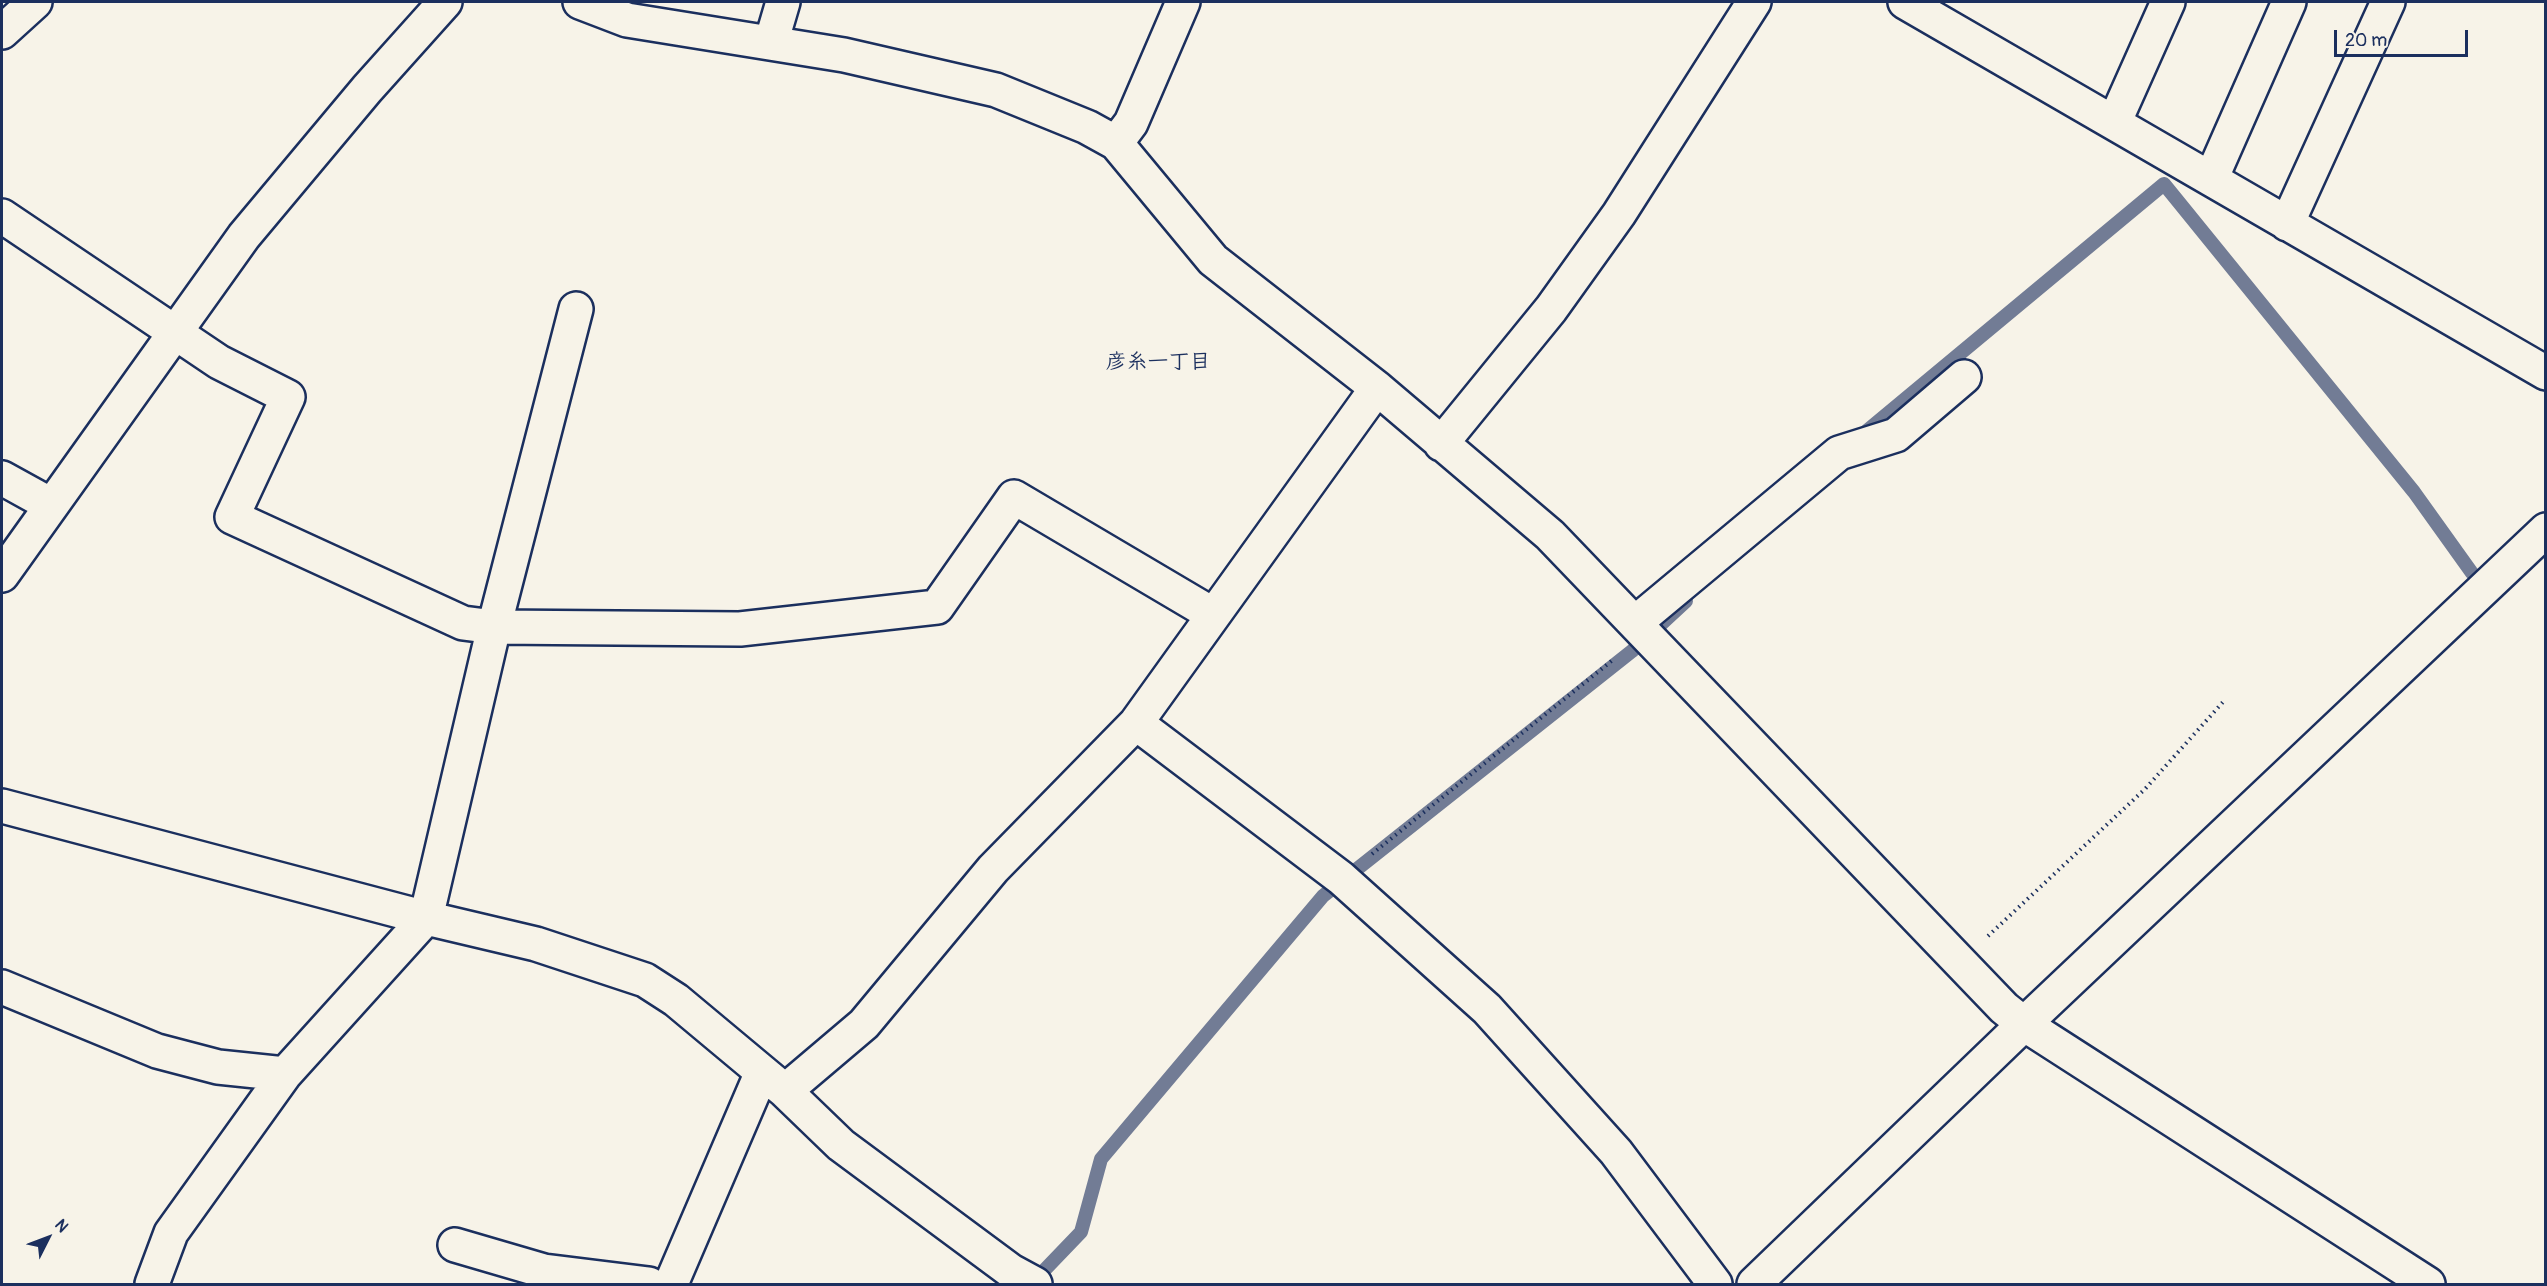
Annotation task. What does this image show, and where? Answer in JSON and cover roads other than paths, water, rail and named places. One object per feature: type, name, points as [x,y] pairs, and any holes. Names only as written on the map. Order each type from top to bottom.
[{"type":"street","points":[[2,32],[35,2]]},
{"type":"street","points":[[2,575],[244,236],[367,89],[445,2]]},
{"type":"street","points":[[580,2],[627,20],[844,55],[996,90],[1087,127],[1116,143],[1213,260],[1377,388],[1550,535],[2004,1008],[2024,1024],[2428,1284]]},
{"type":"street","points":[[771,43],[783,2]]},
{"type":"street","points":[[1116,143],[1131,123],[1183,2]]},
{"type":"street","points":[[1441,444],[1551,309],[1618,214],[1754,2]]},
{"type":"street","points":[[1905,2],[2546,373]]},
{"type":"street","points":[[2114,123],[2168,2]]},
{"type":"street","points":[[2211,179],[2289,2]]},
{"type":"street","points":[[2287,224],[2388,2]]},
{"type":"street","points":[[2,216],[219,362],[288,397],[232,516],[463,623],[494,627],[740,629],[937,606],[1014,497],[1212,614]]},
{"type":"street","points":[[152,1284],[171,1233],[285,1074],[426,918],[494,627],[576,309]]},
{"type":"street","points":[[1640,628],[1839,453],[1896,435],[1964,377]]},
{"type":"street","points":[[671,1284],[773,1082],[864,1023],[993,869],[1136,723],[1212,614],[1377,388]]},
{"type":"street","points":[[2,478],[51,505]]},
{"type":"street","points":[[1754,1284],[2024,1024],[2546,530]]},
{"type":"street","points":[[1136,723],[1341,878],[1487,1009],[1616,1152],[1715,1284]]},
{"type":"street","points":[[2,806],[426,918],[536,944],[645,980],[676,1000],[773,1082],[841,1145],[1015,1280]]},
{"type":"street","points":[[2,987],[157,1051],[218,1067],[285,1074]]},
{"type":"street","points":[[455,1245],[544,1271],[649,1284]]},
{"type":"waterway","points":[[1862,435],[2164,184],[2414,492],[2472,573]]},
{"type":"waterway","points":[[1032,1283],[1081,1232],[1101,1159],[1323,896],[1632,651],[1686,601]]},
{"type":"district","name":"彦糸一丁目","points":[[1158,363]]}]
